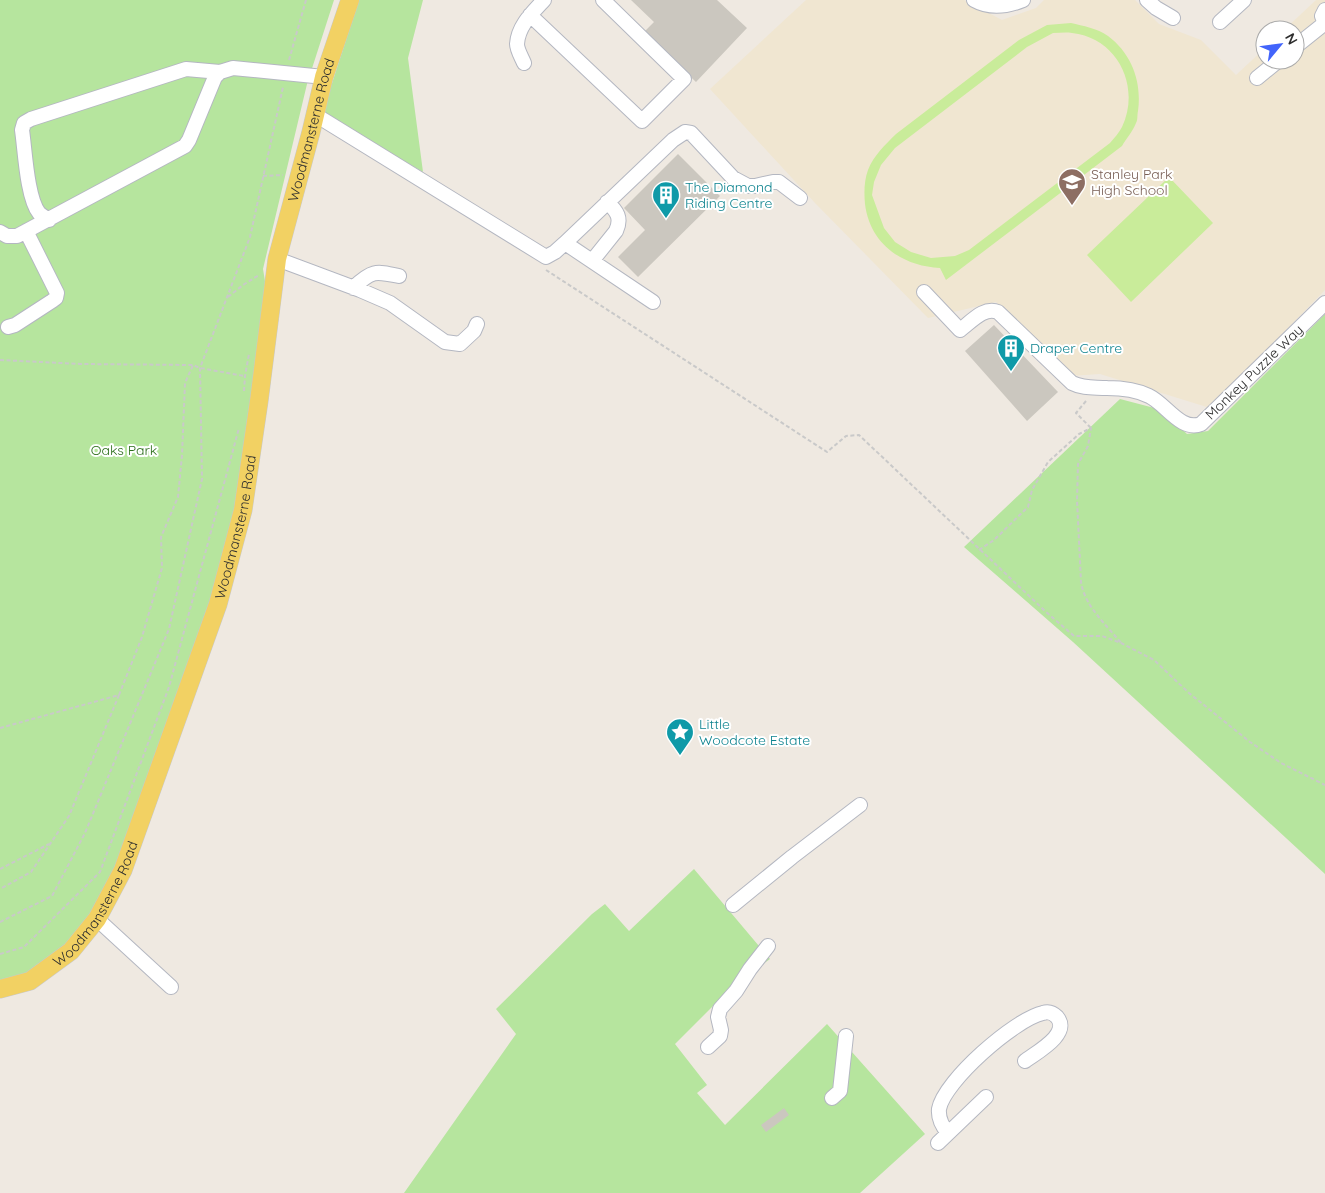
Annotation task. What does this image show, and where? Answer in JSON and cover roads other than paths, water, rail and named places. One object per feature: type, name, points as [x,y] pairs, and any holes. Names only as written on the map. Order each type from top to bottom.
[{"type":"main road","name":"Woodmansterne Road","points":[[0,989],[30,981],[72,951],[97,919],[123,870],[218,604],[259,446],[276,259],[311,132],[324,76],[350,0]]},
{"type":"street","points":[[524,64],[517,46],[523,25],[544,0]]},
{"type":"street","points":[[530,15],[642,120],[684,79],[603,0]]},
{"type":"street","points":[[974,0],[988,6],[1000,6],[1023,0]]},
{"type":"street","points":[[1147,0],[1173,18]]},
{"type":"street","points":[[1220,22],[1244,0]]},
{"type":"street","points":[[1305,39],[1325,23],[1322,16],[1325,10]]},
{"type":"street","points":[[49,220],[39,213],[34,204],[30,187],[22,130],[24,123],[31,119],[186,69],[220,72],[233,68],[324,76]]},
{"type":"street","points":[[1257,78],[1267,70]]},
{"type":"street","points":[[0,232],[6,236],[17,236],[185,146],[190,140],[215,77],[220,72]]},
{"type":"street","points":[[314,114],[546,257],[555,252],[673,140],[685,132],[691,134],[733,178],[748,186],[779,182],[800,198]]},
{"type":"street","points":[[592,261],[619,226],[618,214],[607,202]]},
{"type":"street","points":[[8,327],[15,325],[56,298],[57,293],[26,231]]},
{"type":"street","points":[[565,243],[653,302]]},
{"type":"street","points":[[276,259],[390,303],[445,342],[460,344],[474,331],[477,324]]},
{"type":"street","points":[[353,288],[366,276],[379,272],[399,276]]},
{"type":"street","name":"Monkey Puzzle Way","points":[[924,292],[960,330],[984,312],[989,310],[998,312],[1072,384],[1079,387],[1134,391],[1149,395],[1162,404],[1182,423],[1195,427],[1201,424],[1325,303]]},
{"type":"street","points":[[733,905],[792,856],[860,805]]},
{"type":"street","points":[[97,919],[171,986]]},
{"type":"street","points":[[708,1047],[720,1036],[721,1030],[718,1017],[720,1010],[736,992],[750,969],[768,946]]},
{"type":"street","points":[[986,1097],[943,1138],[939,1110],[943,1098],[960,1074],[1007,1033],[1039,1014],[1052,1013],[1060,1022],[1061,1028],[1058,1035],[1025,1061]]},
{"type":"street","points":[[832,1098],[840,1091],[846,1036]]},
{"type":"place","name":"Stanley Park High School","points":[[1072,206]]},
{"type":"place","name":"The Diamond Riding Centre","points":[[666,219]]},
{"type":"place","name":"Draper Centre","points":[[1011,372]]},
{"type":"place","name":"Little Woodcote Estate","points":[[680,756]]},
{"type":"park label","name":"Oaks Park","points":[[124,450]]}]
